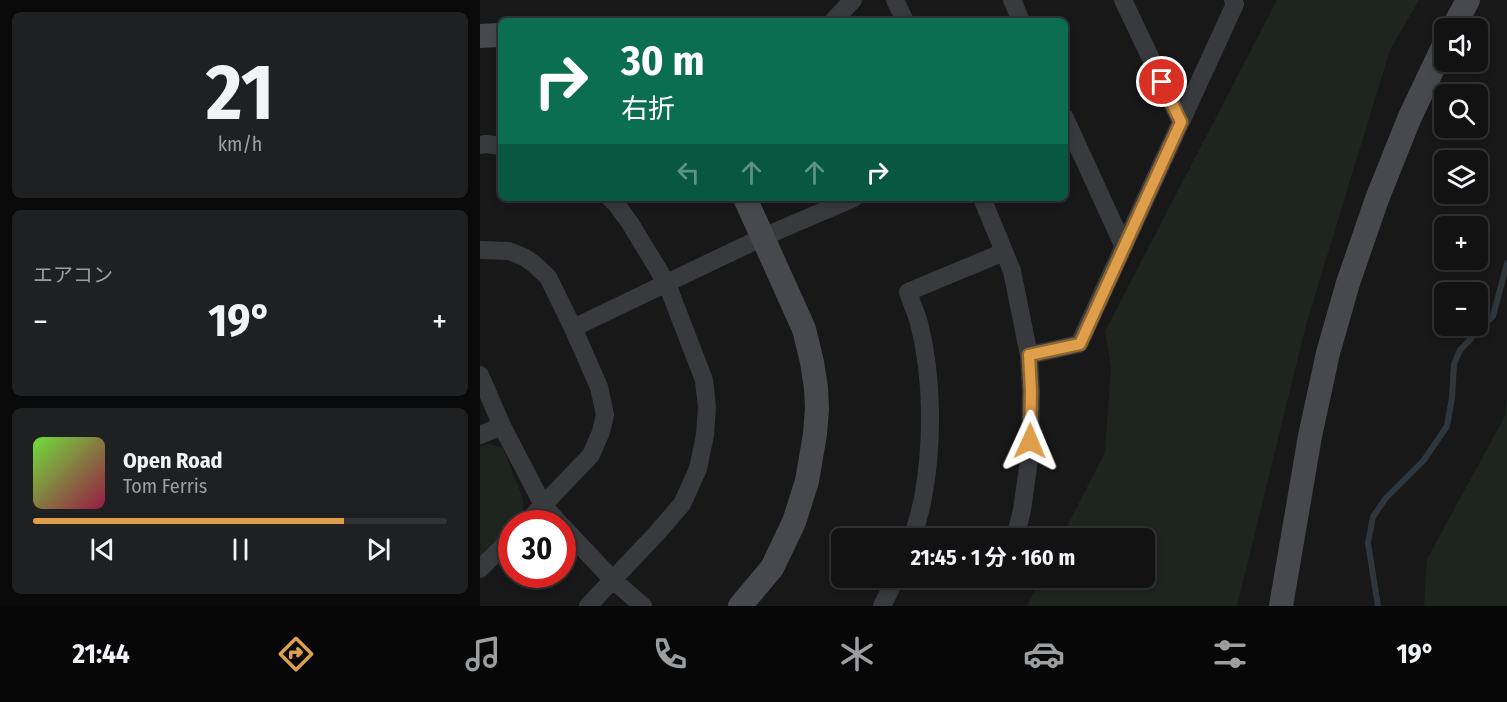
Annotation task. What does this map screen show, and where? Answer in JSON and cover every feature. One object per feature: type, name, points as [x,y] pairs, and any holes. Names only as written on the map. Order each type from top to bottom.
[{"type":"street","points":[[836,18],[853,0]]},
{"type":"street","points":[[896,0],[903,18]]},
{"type":"street","points":[[1012,0],[1020,18]]},
{"type":"street","points":[[1123,0],[1181,122]]},
{"type":"street","points":[[1029,355],[1080,344],[1235,4],[1233,0]]},
{"type":"street","points":[[1458,18],[1468,0]]},
{"type":"street","points":[[480,36],[498,35]]},
{"type":"street","points":[[1281,606],[1310,436],[1328,353],[1348,283],[1377,199],[1409,119],[1434,66]]},
{"type":"street","points":[[1068,125],[1124,247]]},
{"type":"street","points":[[480,145],[498,146]]},
{"type":"street","points":[[588,606],[682,504],[698,469],[705,435],[707,407],[704,380],[667,284],[630,223],[612,201]]},
{"type":"street","points":[[740,606],[772,568],[794,522],[807,481],[815,434],[816,388],[804,329],[747,201]]},
{"type":"street","points":[[573,328],[763,237],[847,201]]},
{"type":"street","points":[[983,201],[1012,271],[1029,355],[1030,453],[1018,528]]},
{"type":"street","points":[[480,250],[509,251],[524,256],[548,277],[599,387],[605,415],[601,432],[591,455],[538,510]]},
{"type":"street","points":[[916,528],[923,499],[928,455],[929,408],[927,369],[919,323],[908,292],[1004,252]]},
{"type":"street","points":[[480,375],[502,426],[548,510]]},
{"type":"street","points":[[480,435],[502,426]]},
{"type":"street","points":[[576,541],[613,580],[642,606]]},
{"type":"street","points":[[480,569],[498,551]]},
{"type":"street","points":[[882,606],[891,588]]},
{"type":"shaded area","points":[[1277,0],[1419,0],[1390,50],[1306,325],[1237,606],[1027,606],[1036,588],[1155,588],[1155,528],[1066,528],[1105,452],[1111,367],[1105,331]]},
{"type":"shaded area","points":[[1507,398],[1507,606],[1424,606],[1427,559],[1505,416]]},
{"type":"shaded area","points":[[488,444],[503,448],[523,499],[523,510],[498,510],[498,538],[480,557],[480,447]]},
{"type":"waterway","points":[[1378,606],[1368,543],[1373,517],[1385,499],[1424,460],[1447,426],[1452,398],[1454,364],[1460,350],[1493,316],[1507,263]]},
{"type":"route","points":[[1030,441],[1029,355],[1080,344],[1181,122],[1162,82]]}]
